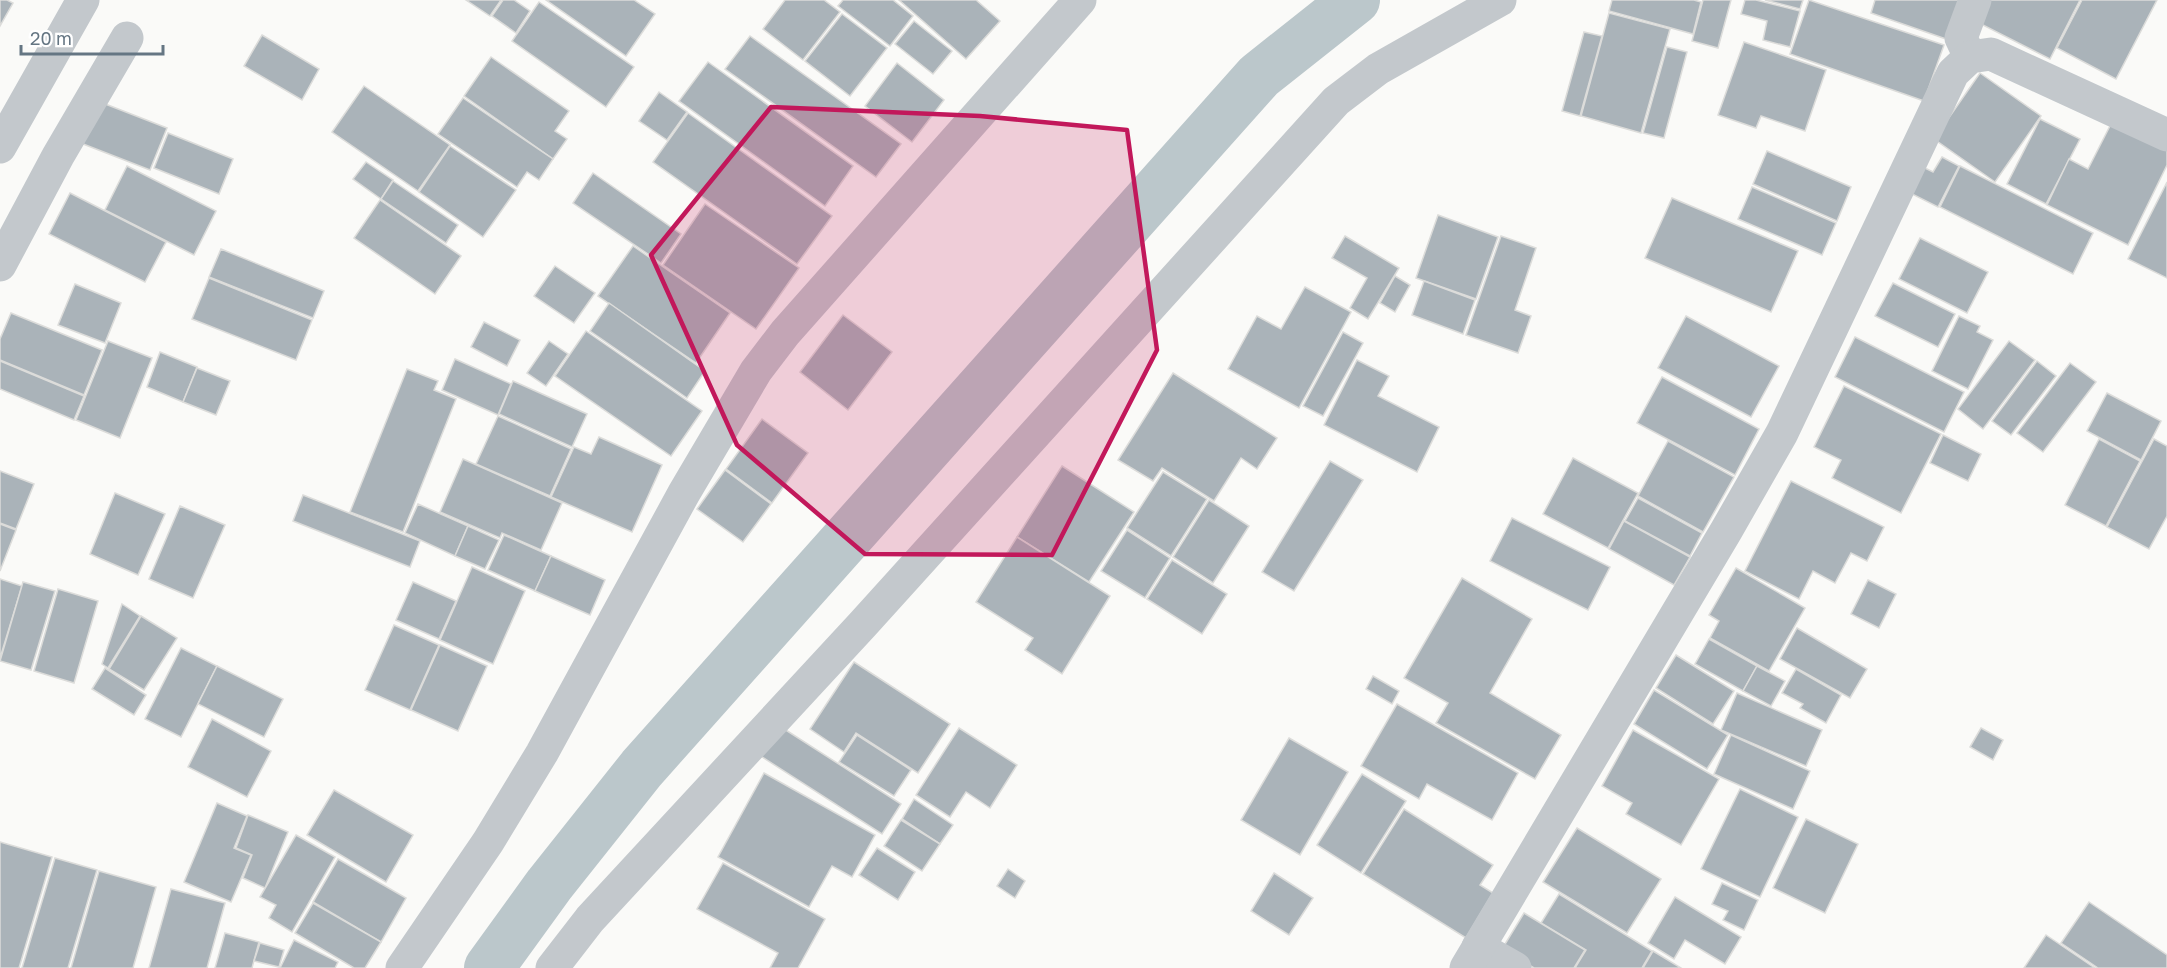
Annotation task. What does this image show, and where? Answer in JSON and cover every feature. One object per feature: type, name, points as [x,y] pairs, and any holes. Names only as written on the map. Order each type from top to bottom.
[{"type":"street","points":[[0,147],[83,0]]},
{"type":"street","points":[[402,968],[488,842],[530,773],[684,493],[756,371],[785,333],[1080,0]]},
{"type":"street","points":[[552,968],[590,919],[863,624],[1336,101],[1378,69],[1500,0]]},
{"type":"street","points":[[1970,57],[1961,38],[1976,0]]},
{"type":"street","points":[[0,265],[58,156],[127,38]]},
{"type":"street","points":[[1515,968],[1472,957],[1720,541],[1782,432],[1953,73],[1970,57],[1991,54],[2167,135]]},
{"type":"highlighted area","points":[[771,107],[980,116],[1127,130],[1157,350],[1052,555],[865,554],[737,445],[651,255]]},
{"type":"building","points":[[0,0],[13,3],[0,26]]},
{"type":"building","points":[[466,0],[501,0],[490,16]]},
{"type":"building","points":[[503,0],[514,0],[530,11],[516,33],[492,16]]},
{"type":"building","points":[[546,0],[634,0],[655,14],[626,56]]},
{"type":"building","points":[[785,0],[824,0],[840,12],[803,60],[763,29]]},
{"type":"building","points":[[843,0],[893,0],[913,16],[890,46],[838,6]]},
{"type":"building","points":[[899,0],[976,0],[1000,21],[966,59]]},
{"type":"building","points":[[1612,0],[1694,0],[1701,2],[1693,34],[1609,11]]},
{"type":"building","points":[[1703,0],[1731,0],[1718,48],[1692,41]]},
{"type":"building","points":[[1745,0],[1756,0],[1800,11],[1790,47],[1763,40],[1767,21],[1741,14]]},
{"type":"building","points":[[1765,0],[1803,0],[1800,9]]},
{"type":"building","points":[[1809,0],[1944,45],[1924,101],[1790,54]]},
{"type":"building","points":[[1875,0],[1960,0],[1946,39],[1871,13]]},
{"type":"building","points":[[1981,0],[2080,0],[2050,59],[1971,19]]},
{"type":"building","points":[[2082,0],[2157,0],[2116,79],[2057,48]]},
{"type":"building","points":[[539,2],[634,67],[606,107],[512,41]]},
{"type":"building","points":[[1609,13],[1670,29],[1641,133],[1581,116]]},
{"type":"building","points":[[842,14],[887,48],[850,96],[805,61]]},
{"type":"building","points":[[914,21],[952,51],[933,74],[895,44]]},
{"type":"building","points":[[1584,32],[1602,36],[1580,116],[1562,111]]},
{"type":"building","points":[[262,35],[319,69],[302,100],[244,66]]},
{"type":"building","points":[[750,36],[901,144],[876,177],[725,69]]},
{"type":"building","points":[[1744,42],[1826,70],[1805,131],[1761,116],[1756,128],[1718,115]]},
{"type":"building","points":[[1667,47],[1687,52],[1664,138],[1643,133]]},
{"type":"building","points":[[491,57],[569,111],[555,131],[567,139],[553,159],[464,96]]},
{"type":"building","points":[[708,62],[853,166],[825,206],[679,101]]},
{"type":"building","points":[[897,63],[944,100],[912,142],[865,106]]},
{"type":"building","points":[[1980,73],[2041,116],[1995,182],[1934,139]]},
{"type":"building","points":[[364,86],[450,145],[418,191],[332,132]]},
{"type":"building","points":[[659,92],[687,112],[667,140],[639,121]]},
{"type":"building","points":[[463,98],[553,159],[539,180],[527,172],[517,187],[438,134]]},
{"type":"building","points":[[95,100],[167,128],[150,170],[78,142]]},
{"type":"building","points":[[688,113],[832,216],[797,264],[653,162]]},
{"type":"building","points":[[2040,119],[2080,139],[2046,204],[2007,184]]},
{"type":"building","points":[[2112,122],[2167,150],[2167,165],[2128,245],[2047,205],[2069,159],[2088,169]]},
{"type":"building","points":[[168,133],[233,159],[219,194],[154,168]]},
{"type":"building","points":[[450,146],[516,190],[483,237],[419,192]]},
{"type":"building","points":[[1767,151],[1851,187],[1837,221],[1753,184]]},
{"type":"building","points":[[1942,157],[1959,166],[1938,207],[1908,192],[1921,166],[1933,172]]},
{"type":"building","points":[[366,162],[393,180],[381,199],[353,179]]},
{"type":"building","points":[[127,166],[216,211],[194,255],[105,210]]},
{"type":"building","points":[[1960,166],[2093,233],[2073,274],[1940,207]]},
{"type":"building","points":[[593,173],[681,234],[661,263],[573,203]]},
{"type":"building","points":[[393,181],[458,225],[446,243],[381,199]]},
{"type":"building","points":[[2167,182],[2167,278],[2128,259]]},
{"type":"building","points":[[1752,187],[1836,223],[1822,255],[1738,219]]},
{"type":"building","points":[[70,193],[166,242],[145,282],[49,234]]},
{"type":"building","points":[[1672,198],[1798,251],[1771,312],[1645,258]]},
{"type":"building","points":[[380,200],[461,256],[435,294],[354,238]]},
{"type":"building","points":[[705,204],[799,268],[756,329],[663,265]]},
{"type":"building","points":[[1438,215],[1498,237],[1476,299],[1416,278]]},
{"type":"building","points":[[1345,236],[1399,268],[1368,319],[1350,308],[1367,278],[1332,258]]},
{"type":"building","points":[[1501,236],[1536,248],[1515,310],[1531,316],[1518,353],[1466,335]]},
{"type":"building","points":[[1920,238],[1988,272],[1967,313],[1899,279]]},
{"type":"building","points":[[633,246],[730,313],[696,363],[598,296]]},
{"type":"building","points":[[221,249],[324,291],[313,318],[209,277]]},
{"type":"building","points":[[555,266],[595,293],[574,323],[534,296]]},
{"type":"building","points":[[1395,276],[1410,285],[1395,312],[1380,303]]},
{"type":"building","points":[[209,278],[312,320],[296,360],[192,319]]},
{"type":"building","points":[[1424,281],[1475,300],[1463,334],[1412,315]]},
{"type":"building","points":[[1893,283],[1955,314],[1938,347],[1875,316]]},
{"type":"building","points":[[75,284],[121,303],[105,343],[58,325]]},
{"type":"building","points":[[1305,287],[1351,312],[1299,408],[1228,369],[1257,316],[1281,329]]},
{"type":"building","points":[[609,303],[705,371],[687,398],[590,331]]},
{"type":"building","points":[[11,313],[102,350],[84,395],[0,360],[0,339]]},
{"type":"building","points":[[843,315],[892,352],[848,410],[800,372]]},
{"type":"building","points":[[1686,316],[1779,366],[1751,417],[1658,368]]},
{"type":"building","points":[[1959,316],[1980,326],[1977,332],[1993,340],[1968,389],[1932,371]]},
{"type":"building","points":[[484,322],[520,340],[507,366],[471,347]]},
{"type":"building","points":[[586,331],[702,411],[671,456],[555,376]]},
{"type":"building","points":[[1343,332],[1363,343],[1323,416],[1303,406]]},
{"type":"building","points":[[1855,337],[1964,392],[1944,432],[1835,377]]},
{"type":"building","points":[[108,341],[152,358],[120,438],[76,420]]},
{"type":"building","points":[[549,341],[568,354],[546,386],[527,373]]},
{"type":"building","points":[[2009,341],[2035,360],[1983,429],[1958,409]]},
{"type":"building","points":[[160,352],[197,367],[183,402],[147,387]]},
{"type":"building","points":[[455,359],[511,384],[498,415],[442,390]]},
{"type":"building","points":[[1357,360],[1389,376],[1378,396],[1439,427],[1417,472],[1324,425]]},
{"type":"building","points":[[0,361],[84,396],[74,420],[0,389]]},
{"type":"building","points":[[2037,361],[2056,376],[2011,435],[1992,421]]},
{"type":"building","points":[[2070,363],[2096,382],[2043,452],[2017,433]]},
{"type":"building","points":[[197,368],[230,381],[216,415],[183,402]]},
{"type":"building","points":[[407,369],[438,381],[434,390],[456,399],[403,532],[350,512]]},
{"type":"building","points":[[1173,373],[1277,438],[1257,469],[1241,458],[1214,501],[1162,468],[1153,481],[1118,460]]},
{"type":"building","points":[[1662,377],[1759,429],[1735,475],[1637,423]]},
{"type":"building","points":[[513,381],[587,414],[572,447],[499,414]]},
{"type":"building","points":[[1844,386],[1941,434],[1901,513],[1832,478],[1841,460],[1814,447]]},
{"type":"building","points":[[2107,393],[2161,421],[2141,460],[2087,431]]},
{"type":"building","points":[[498,416],[571,449],[550,496],[476,464]]},
{"type":"building","points":[[762,419],[808,453],[772,503],[726,469]]},
{"type":"building","points":[[1943,435],[1981,454],[1968,481],[1930,463]]},
{"type":"building","points":[[599,437],[662,465],[632,532],[551,497],[574,447],[591,454]]},
{"type":"building","points":[[2099,439],[2140,461],[2106,526],[2065,505]]},
{"type":"building","points":[[2154,439],[2167,446],[2167,516],[2149,549],[2107,527]]},
{"type":"building","points":[[1668,441],[1734,477],[1703,532],[1638,496]]},
{"type":"building","points":[[1573,458],[1638,493],[1608,548],[1543,514]]},
{"type":"building","points":[[463,459],[562,503],[541,550],[502,533],[500,538],[440,512]]},
{"type":"building","points":[[1330,461],[1363,480],[1294,591],[1262,572]]},
{"type":"building","points":[[1062,466],[1134,512],[1089,582],[1017,537]]},
{"type":"building","points":[[725,470],[771,504],[743,542],[697,509]]},
{"type":"building","points":[[0,471],[34,484],[16,529],[0,523]]},
{"type":"building","points":[[1163,472],[1207,499],[1171,556],[1127,528]]},
{"type":"building","points":[[1791,481],[1884,527],[1867,561],[1851,553],[1835,583],[1813,571],[1799,599],[1745,571]]},
{"type":"building","points":[[115,493],[165,514],[138,575],[90,554]]},
{"type":"building","points":[[303,495],[420,541],[410,567],[293,521]]},
{"type":"building","points":[[1638,498],[1702,533],[1690,556],[1625,521]]},
{"type":"building","points":[[1209,500],[1249,526],[1213,583],[1173,557]]},
{"type":"building","points":[[418,504],[468,526],[455,556],[405,533]]},
{"type":"building","points":[[180,506],[225,525],[193,598],[149,579]]},
{"type":"building","points":[[1512,518],[1610,567],[1588,610],[1490,561]]},
{"type":"building","points":[[1624,521],[1690,557],[1674,585],[1609,549]]},
{"type":"building","points":[[0,524],[16,530],[0,571]]},
{"type":"building","points":[[468,526],[499,540],[485,569],[455,556]]},
{"type":"building","points":[[1127,530],[1170,558],[1145,598],[1101,571]]},
{"type":"building","points":[[504,535],[551,556],[535,591],[488,570]]},
{"type":"building","points":[[1017,537],[1110,596],[1062,674],[1025,650],[1033,638],[976,602]]},
{"type":"building","points":[[551,556],[605,580],[590,615],[535,591]]},
{"type":"building","points":[[1172,560],[1227,594],[1202,634],[1147,599]]},
{"type":"building","points":[[472,567],[525,591],[493,664],[440,640]]},
{"type":"building","points":[[1736,568],[1805,608],[1769,671],[1710,638],[1719,621],[1709,615]]},
{"type":"building","points":[[1462,578],[1532,619],[1490,693],[1561,735],[1535,779],[1436,723],[1448,703],[1404,678]]},
{"type":"building","points":[[0,579],[22,586],[0,658]]},
{"type":"building","points":[[1868,580],[1896,594],[1879,628],[1851,614]]},
{"type":"building","points":[[23,582],[55,591],[31,670],[0,661]]},
{"type":"building","points":[[413,582],[456,601],[439,639],[396,620]]},
{"type":"building","points":[[58,589],[98,601],[74,683],[34,671]]},
{"type":"building","points":[[122,604],[140,616],[108,668],[102,664]]},
{"type":"building","points":[[141,616],[177,638],[144,690],[109,669]]},
{"type":"building","points":[[394,625],[439,645],[410,710],[365,690]]},
{"type":"building","points":[[1797,628],[1867,669],[1850,698],[1780,659]]},
{"type":"building","points":[[1709,639],[1757,666],[1743,691],[1695,664]]},
{"type":"building","points":[[440,645],[487,666],[458,731],[411,710]]},
{"type":"building","points":[[181,648],[217,666],[181,737],[145,719]]},
{"type":"building","points":[[1676,655],[1734,691],[1713,724],[1656,688]]},
{"type":"building","points":[[854,662],[950,724],[918,773],[856,733],[844,752],[810,729]]},
{"type":"building","points":[[217,666],[283,699],[264,737],[198,704]]},
{"type":"building","points":[[1757,666],[1785,681],[1771,706],[1743,691]]},
{"type":"building","points":[[105,668],[146,695],[134,715],[92,689]]},
{"type":"building","points":[[1796,669],[1841,695],[1826,723],[1800,708],[1803,704],[1782,693]]},
{"type":"building","points":[[1373,676],[1399,691],[1392,704],[1366,689]]},
{"type":"building","points":[[1654,690],[1728,735],[1707,769],[1634,724]]},
{"type":"building","points":[[1737,693],[1822,730],[1806,766],[1721,730]]},
{"type":"building","points":[[1397,704],[1518,773],[1492,820],[1427,784],[1419,799],[1361,766]]},
{"type":"building","points":[[212,719],[271,751],[247,797],[188,767]]},
{"type":"building","points":[[778,725],[901,804],[882,834],[759,755]]},
{"type":"building","points":[[959,728],[1017,765],[990,808],[966,792],[950,817],[916,795]]},
{"type":"building","points":[[1981,728],[2003,740],[1993,760],[1970,747]]},
{"type":"building","points":[[1633,730],[1719,779],[1681,845],[1626,814],[1632,803],[1602,786]]},
{"type":"building","points":[[857,735],[911,770],[894,796],[839,762]]},
{"type":"building","points":[[1731,735],[1810,771],[1793,809],[1714,774]]},
{"type":"building","points":[[1289,738],[1348,772],[1300,855],[1241,820]]},
{"type":"building","points":[[764,773],[875,835],[852,877],[832,866],[809,907],[718,857]]},
{"type":"building","points":[[1362,774],[1406,801],[1361,873],[1317,845]]},
{"type":"building","points":[[1740,789],[1798,817],[1760,897],[1701,869]]},
{"type":"building","points":[[334,790],[413,835],[386,882],[307,835]]},
{"type":"building","points":[[914,799],[953,825],[940,844],[902,819]]},
{"type":"building","points":[[217,803],[247,816],[234,848],[251,855],[231,902],[184,882]]},
{"type":"building","points":[[1404,809],[1493,865],[1480,885],[1493,893],[1466,938],[1363,874]]},
{"type":"building","points":[[248,815],[288,832],[265,888],[243,878],[252,855],[236,848]]},
{"type":"building","points":[[1806,819],[1858,844],[1825,913],[1773,888]]},
{"type":"building","points":[[901,820],[940,844],[922,871],[884,846]]},
{"type":"building","points":[[1577,828],[1661,879],[1627,933],[1543,882]]},
{"type":"building","points":[[296,835],[335,857],[292,932],[269,918],[276,905],[260,897]]},
{"type":"building","points":[[0,842],[52,857],[19,968],[0,968]]},
{"type":"building","points":[[877,848],[915,872],[898,900],[859,875]]},
{"type":"building","points":[[55,858],[97,870],[68,968],[22,968]]},
{"type":"building","points":[[338,859],[406,898],[381,942],[313,902]]},
{"type":"building","points":[[723,863],[825,919],[798,968],[770,968],[778,953],[697,909]]},
{"type":"building","points":[[1008,869],[1025,881],[1015,898],[997,886]]},
{"type":"building","points":[[99,871],[156,887],[133,968],[71,968]]},
{"type":"building","points":[[1274,873],[1313,898],[1289,935],[1251,911]]},
{"type":"building","points":[[1722,883],[1758,900],[1744,930],[1723,920],[1728,911],[1712,904]]},
{"type":"building","points":[[171,889],[225,903],[207,968],[149,968]]},
{"type":"building","points":[[1559,894],[1652,951],[1642,968],[1575,968],[1586,950],[1541,923]]},
{"type":"building","points":[[1675,897],[1741,937],[1725,964],[1685,940],[1674,959],[1648,943]]},
{"type":"building","points":[[2089,902],[2167,955],[2167,968],[2098,968],[2061,943]]},
{"type":"building","points":[[313,903],[381,942],[365,968],[354,968],[295,933]]},
{"type":"building","points":[[1524,913],[1585,950],[1574,968],[1534,968],[1502,949]]},
{"type":"building","points":[[225,933],[259,942],[252,968],[215,968]]},
{"type":"building","points":[[2046,935],[2095,968],[2024,968]]},
{"type":"building","points":[[294,940],[338,962],[335,968],[280,968]]},
{"type":"building","points":[[260,943],[284,950],[279,967],[254,961]]},
{"type":"building","points":[[1653,951],[1681,968],[1643,968]]},
{"type":"waterway","points":[[489,968],[549,885],[642,768],[1259,76],[1355,0]]}]
